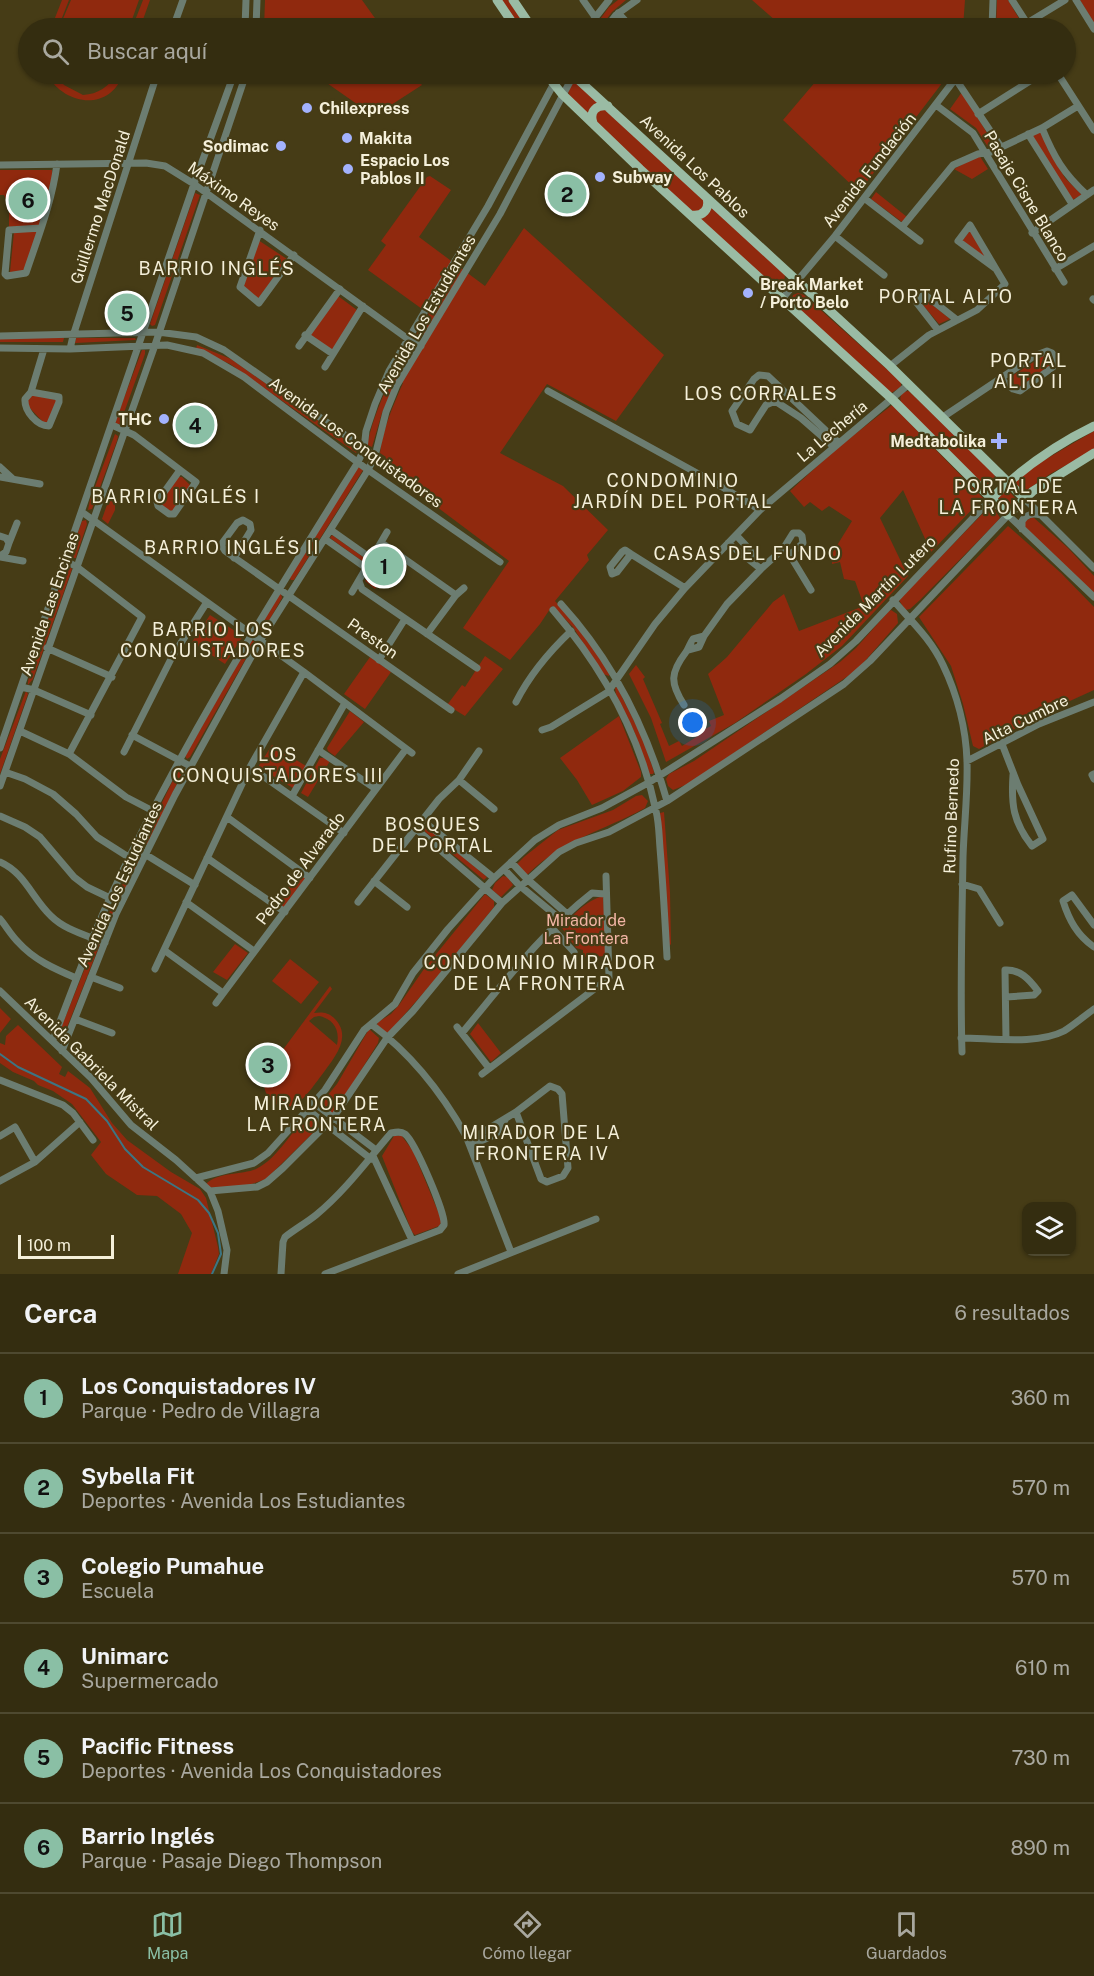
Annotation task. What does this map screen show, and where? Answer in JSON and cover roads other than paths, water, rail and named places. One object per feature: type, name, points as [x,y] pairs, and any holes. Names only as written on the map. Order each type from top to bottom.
[{"type":"main road","points":[[497,0],[509,18]]},
{"type":"main road","points":[[513,0],[525,18]]},
{"type":"main road","points":[[553,84],[691,215],[892,399],[1008,515],[1024,498],[1094,453]]},
{"type":"main road","name":"Avenida Los Pablos","points":[[584,84],[890,366],[1024,498]]},
{"type":"main road","points":[[593,123],[594,109],[599,106],[608,106]]},
{"type":"main road","points":[[691,215],[700,215],[704,212],[707,207],[707,198]]},
{"type":"main road","name":"Avenida Martín Lutero","points":[[991,499],[1008,482],[1051,449],[1094,426]]},
{"type":"street","points":[[177,18],[183,0]]},
{"type":"street","points":[[245,18],[246,0]]},
{"type":"street","points":[[256,18],[257,0]]},
{"type":"street","points":[[583,0],[595,17],[609,0]]},
{"type":"street","points":[[614,18],[637,0]]},
{"type":"street","points":[[992,18],[993,0]]},
{"type":"street","points":[[1012,0],[1023,18]]},
{"type":"street","points":[[1039,18],[1065,0]]},
{"type":"street","points":[[1076,0],[1094,29]]},
{"type":"street","points":[[618,13],[623,18]]},
{"type":"street","name":"Guillermo MacDonald","points":[[70,349],[154,84]]},
{"type":"street","name":"Avenida Las Encinas","points":[[0,748],[230,84]]},
{"type":"street","name":"Avenida Las Encinas","points":[[0,786],[242,84]]},
{"type":"street","name":"Avenida Los Estudiantes","points":[[53,1040],[92,938],[110,898],[179,760],[250,635],[358,462],[364,449],[366,431],[380,389],[488,206],[553,84]]},
{"type":"street","name":"Avenida Los Estudiantes","points":[[62,1051],[116,915],[190,766],[260,641],[368,470],[375,456],[387,408],[397,385],[500,214],[568,84]]},
{"type":"street","name":"Avenida Fundación","points":[[797,281],[835,236],[951,84]]},
{"type":"street","points":[[961,84],[1000,147]]},
{"type":"street","points":[[978,114],[1025,84]]},
{"type":"street","points":[[1064,84],[1094,130]]},
{"type":"street","name":"Pasaje Cisne Blanco","points":[[936,105],[973,133],[1064,282]]},
{"type":"street","points":[[903,227],[953,165],[1042,128],[1078,105]]},
{"type":"street","points":[[214,128],[223,139]]},
{"type":"street","points":[[1042,128],[1053,154],[1069,178],[1087,195]]},
{"type":"street","points":[[1028,134],[1072,204]]},
{"type":"street","name":"Máximo Reyes","points":[[0,165],[150,163],[165,166],[205,191],[420,346]]},
{"type":"street","points":[[41,228],[9,230],[4,273],[7,276],[26,273],[41,228],[53,189],[57,164]]},
{"type":"street","points":[[509,166],[512,174],[518,175],[522,172]]},
{"type":"street","points":[[1032,233],[1094,190]]},
{"type":"street","points":[[864,198],[920,240]]},
{"type":"street","points":[[890,366],[929,335],[977,310],[1005,284],[996,268],[970,225],[958,241],[996,268]]},
{"type":"street","points":[[260,230],[240,287],[259,303],[294,255]]},
{"type":"street","points":[[835,236],[884,275]]},
{"type":"street","points":[[1055,269],[1094,246]]},
{"type":"street","points":[[782,299],[797,281]]},
{"type":"street","points":[[299,346],[340,289]]},
{"type":"street","points":[[938,330],[917,303],[924,294],[957,320]]},
{"type":"street","points":[[325,367],[363,306]]},
{"type":"street","name":"Avenida Los Conquistadores","points":[[0,336],[73,336],[158,332],[196,338],[224,350],[375,456]]},
{"type":"street","points":[[305,335],[333,354]]},
{"type":"street","points":[[191,350],[196,338]]},
{"type":"street","name":"Avenida Los Conquistadores","points":[[0,348],[70,349],[154,345],[191,350],[214,359],[244,376],[368,470],[500,562]]},
{"type":"street","points":[[31,392],[55,395],[59,398],[49,426],[41,424],[26,409],[25,399],[31,392],[44,349]]},
{"type":"street","points":[[943,417],[1001,379],[1044,351],[1049,351],[1055,357],[1053,368],[1020,391],[1013,389],[1001,379]]},
{"type":"street","points":[[763,375],[773,378],[836,444],[775,401],[766,405],[750,429],[736,424],[732,411],[754,379],[763,375]]},
{"type":"street","name":"La Lechería","points":[[610,689],[655,624],[685,588],[760,510],[909,384]]},
{"type":"street","points":[[548,392],[760,510]]},
{"type":"street","points":[[790,410],[795,401]]},
{"type":"street","points":[[112,425],[134,435],[196,482],[174,514],[170,514],[158,507],[158,502],[180,470]]},
{"type":"street","points":[[0,467],[12,478]]},
{"type":"street","points":[[0,477],[40,484]]},
{"type":"street","name":"Avenida Los Pablos","points":[[1024,498],[1094,568]]},
{"type":"street","name":"Avenida Martín Lutero","points":[[196,1179],[260,1160],[325,1090],[370,1024],[395,1004],[417,968],[485,888],[535,840],[559,825],[593,812],[660,776],[830,664],[856,641],[991,499]]},
{"type":"street","points":[[82,512],[345,703],[292,796]]},
{"type":"street","points":[[224,1274],[227,1250],[218,1211],[210,1191],[248,1188],[267,1182],[326,1125],[387,1038],[413,1011],[502,903],[526,879],[566,848],[609,832],[667,801],[844,684],[870,661],[1008,515],[1094,597]]},
{"type":"street","points":[[1022,529],[1022,521],[1026,516],[1041,515]]},
{"type":"street","points":[[243,520],[250,524],[251,530],[234,558],[223,550],[222,544],[237,523],[243,520]]},
{"type":"street","points":[[0,556],[6,552],[17,523]]},
{"type":"street","points":[[331,530],[372,559]]},
{"type":"street","points":[[352,592],[387,532]]},
{"type":"street","points":[[684,705],[674,680],[677,664],[688,650],[699,647],[704,636],[727,604],[783,549],[793,533],[799,533],[803,543],[791,554]]},
{"type":"street","points":[[736,535],[750,550],[754,562]]},
{"type":"street","points":[[0,536],[6,538],[9,543]]},
{"type":"street","points":[[325,539],[366,568]]},
{"type":"street","points":[[382,543],[456,595]]},
{"type":"street","points":[[728,543],[761,569]]},
{"type":"street","points":[[783,549],[791,554],[811,590]]},
{"type":"street","points":[[631,554],[685,588]]},
{"type":"street","points":[[0,556],[23,561]]},
{"type":"street","name":"Preston","points":[[234,558],[451,710]]},
{"type":"street","points":[[66,561],[142,616],[112,677],[69,754]]},
{"type":"street","points":[[358,581],[361,588],[477,669]]},
{"type":"street","points":[[427,634],[456,595],[464,588]]},
{"type":"street","name":"Rufino Bernedo","points":[[893,600],[927,639],[943,666],[961,717],[967,761],[962,884],[960,1009],[962,1052]]},
{"type":"street","points":[[124,752],[172,657],[207,602]]},
{"type":"street","points":[[561,604],[589,636],[617,678],[636,714],[667,801]]},
{"type":"street","points":[[553,610],[571,631],[610,689],[627,722],[648,783],[655,807],[661,856],[667,957]]},
{"type":"street","points":[[379,660],[405,619]]},
{"type":"street","points":[[516,702],[522,689],[571,631]]},
{"type":"street","points":[[47,648],[112,677]]},
{"type":"street","points":[[154,969],[250,767],[304,672]]},
{"type":"street","points":[[21,687],[34,690],[91,715]]},
{"type":"street","points":[[542,730],[551,727],[610,689]]},
{"type":"street","name":"Alta Cumbre","points":[[967,761],[1039,724],[1094,702]]},
{"type":"street","name":"Pedro de Alvarado","points":[[216,1003],[376,789],[409,751],[345,703]]},
{"type":"street","points":[[20,731],[69,754],[126,797],[153,811]]},
{"type":"street","points":[[132,735],[190,766]]},
{"type":"street","points":[[1002,744],[1013,775],[1043,839],[1032,846],[1020,830],[1012,807],[1013,775]]},
{"type":"street","points":[[318,750],[376,789]]},
{"type":"street","points":[[357,902],[439,799],[459,780],[479,751]]},
{"type":"street","points":[[250,767],[344,832]]},
{"type":"street","points":[[5,772],[26,779],[53,794],[97,837],[130,858]]},
{"type":"street","points":[[459,780],[494,808]]},
{"type":"street","points":[[0,816],[25,827],[40,837],[74,877],[110,898]]},
{"type":"street","points":[[226,817],[310,878]]},
{"type":"street","points":[[422,820],[494,878]]},
{"type":"street","points":[[416,829],[502,903]]},
{"type":"street","points":[[135,848],[195,885]]},
{"type":"street","points":[[207,858],[285,912]]},
{"type":"street","points":[[0,862],[22,878],[50,915],[66,927],[105,943]]},
{"type":"street","points":[[511,862],[526,879],[545,894],[563,916]]},
{"type":"street","points":[[504,869],[519,885],[563,916]]},
{"type":"street","points":[[482,1074],[609,978],[606,876]]},
{"type":"street","points":[[374,881],[406,908]]},
{"type":"street","points":[[962,884],[979,889],[999,923]]},
{"type":"street","points":[[489,1068],[459,1030],[563,916],[592,893],[605,894]]},
{"type":"street","points":[[539,900],[545,894]]},
{"type":"street","points":[[1094,925],[1072,894],[1063,901],[1072,925],[1079,935],[1094,947]]},
{"type":"street","points":[[186,902],[254,951]]},
{"type":"street","points":[[0,919],[14,938],[31,954],[45,964],[76,978]]},
{"type":"street","points":[[552,928],[574,952]]},
{"type":"street","points":[[164,950],[224,993]]},
{"type":"street","points":[[1006,997],[1034,995],[1038,991],[1020,973],[1015,970],[1005,970],[1006,1039]]},
{"type":"street","points":[[91,978],[120,988]]},
{"type":"street","name":"Avenida Gabriela Mistral","points":[[0,991],[101,1089],[131,1125],[176,1160],[210,1191]]},
{"type":"street","points":[[961,1038],[1036,1038],[1064,1031],[1094,1009]]},
{"type":"street","points":[[75,1019],[112,1033]]},
{"type":"street","points":[[370,1024],[411,1059],[458,1122],[469,1144],[511,1252]]},
{"type":"street","points":[[0,1080],[63,1105],[80,1122],[93,1140]]},
{"type":"street","points":[[469,1144],[550,1086],[560,1091],[568,1168],[563,1176],[548,1182],[541,1179],[516,1112]]},
{"type":"street","points":[[314,1103],[373,1155],[412,1240]]},
{"type":"street","points":[[308,1110],[326,1125],[373,1155]]},
{"type":"street","points":[[0,1181],[35,1162],[80,1122]]},
{"type":"street","points":[[0,1136],[15,1127],[35,1162]]},
{"type":"street","points":[[281,1274],[285,1237],[316,1215],[391,1133],[405,1134],[416,1148],[444,1215],[444,1225],[440,1230],[325,1274]]},
{"type":"street","points":[[458,1274],[596,1219]]},
{"type":"waterway","points":[[0,1054],[18,1067],[86,1099],[107,1121],[125,1149],[143,1167],[198,1200],[209,1213],[218,1233],[221,1254],[212,1274]]},
{"type":"place","name":"Chilexpress","points":[[307,108]]},
{"type":"place","name":"Makita","points":[[347,138]]},
{"type":"place","name":"Sodimac","points":[[281,146]]},
{"type":"place","name":"Espacio Los Pablos II","points":[[348,169]]},
{"type":"place","name":"Subway","points":[[600,177]]},
{"type":"place","name":"Sybella Fit","points":[[567,194]]},
{"type":"place","name":"Barrio Inglés","points":[[28,200]]},
{"type":"place","name":"Break Market / Porto Belo","points":[[748,293]]},
{"type":"place","name":"Pacific Fitness","points":[[127,313]]},
{"type":"place","name":"THC","points":[[164,419]]},
{"type":"place","name":"Unimarc","points":[[195,425]]},
{"type":"place","name":"Medtabolika","points":[[999,441]]},
{"type":"place","name":"Los Conquistadores IV","points":[[384,566]]},
{"type":"place","name":"Colegio Pumahue","points":[[268,1065]]},
{"type":"district","name":"BARRIO INGLÉS","points":[[217,269]]},
{"type":"district","name":"PORTAL ALTO","points":[[946,297]]},
{"type":"district","name":"PORTAL ALTO II","points":[[1029,371]]},
{"type":"district","name":"LOS CORRALES","points":[[761,394]]},
{"type":"district","name":"CONDOMINIO JARDÍN DEL PORTAL","points":[[673,491]]},
{"type":"district","name":"BARRIO INGLÉS I","points":[[176,497]]},
{"type":"district","name":"PORTAL DE LA FRONTERA","points":[[1009,497]]},
{"type":"district","name":"BARRIO INGLÉS II","points":[[232,548]]},
{"type":"district","name":"CASAS DEL FUNDO","points":[[748,554]]},
{"type":"district","name":"BARRIO LOS CONQUISTADORES","points":[[213,640]]},
{"type":"district","name":"LOS CONQUISTADORES III","points":[[278,765]]},
{"type":"district","name":"BOSQUES DEL PORTAL","points":[[433,835]]},
{"type":"district","name":"CONDOMINIO MIRADOR DE LA FRONTERA","points":[[540,973]]},
{"type":"district","name":"MIRADOR DE LA FRONTERA","points":[[317,1114]]},
{"type":"district","name":"MIRADOR DE LA FRONTERA IV","points":[[542,1143]]},
{"type":"park label","name":"Mirador de La Frontera","points":[[586,929]]}]
